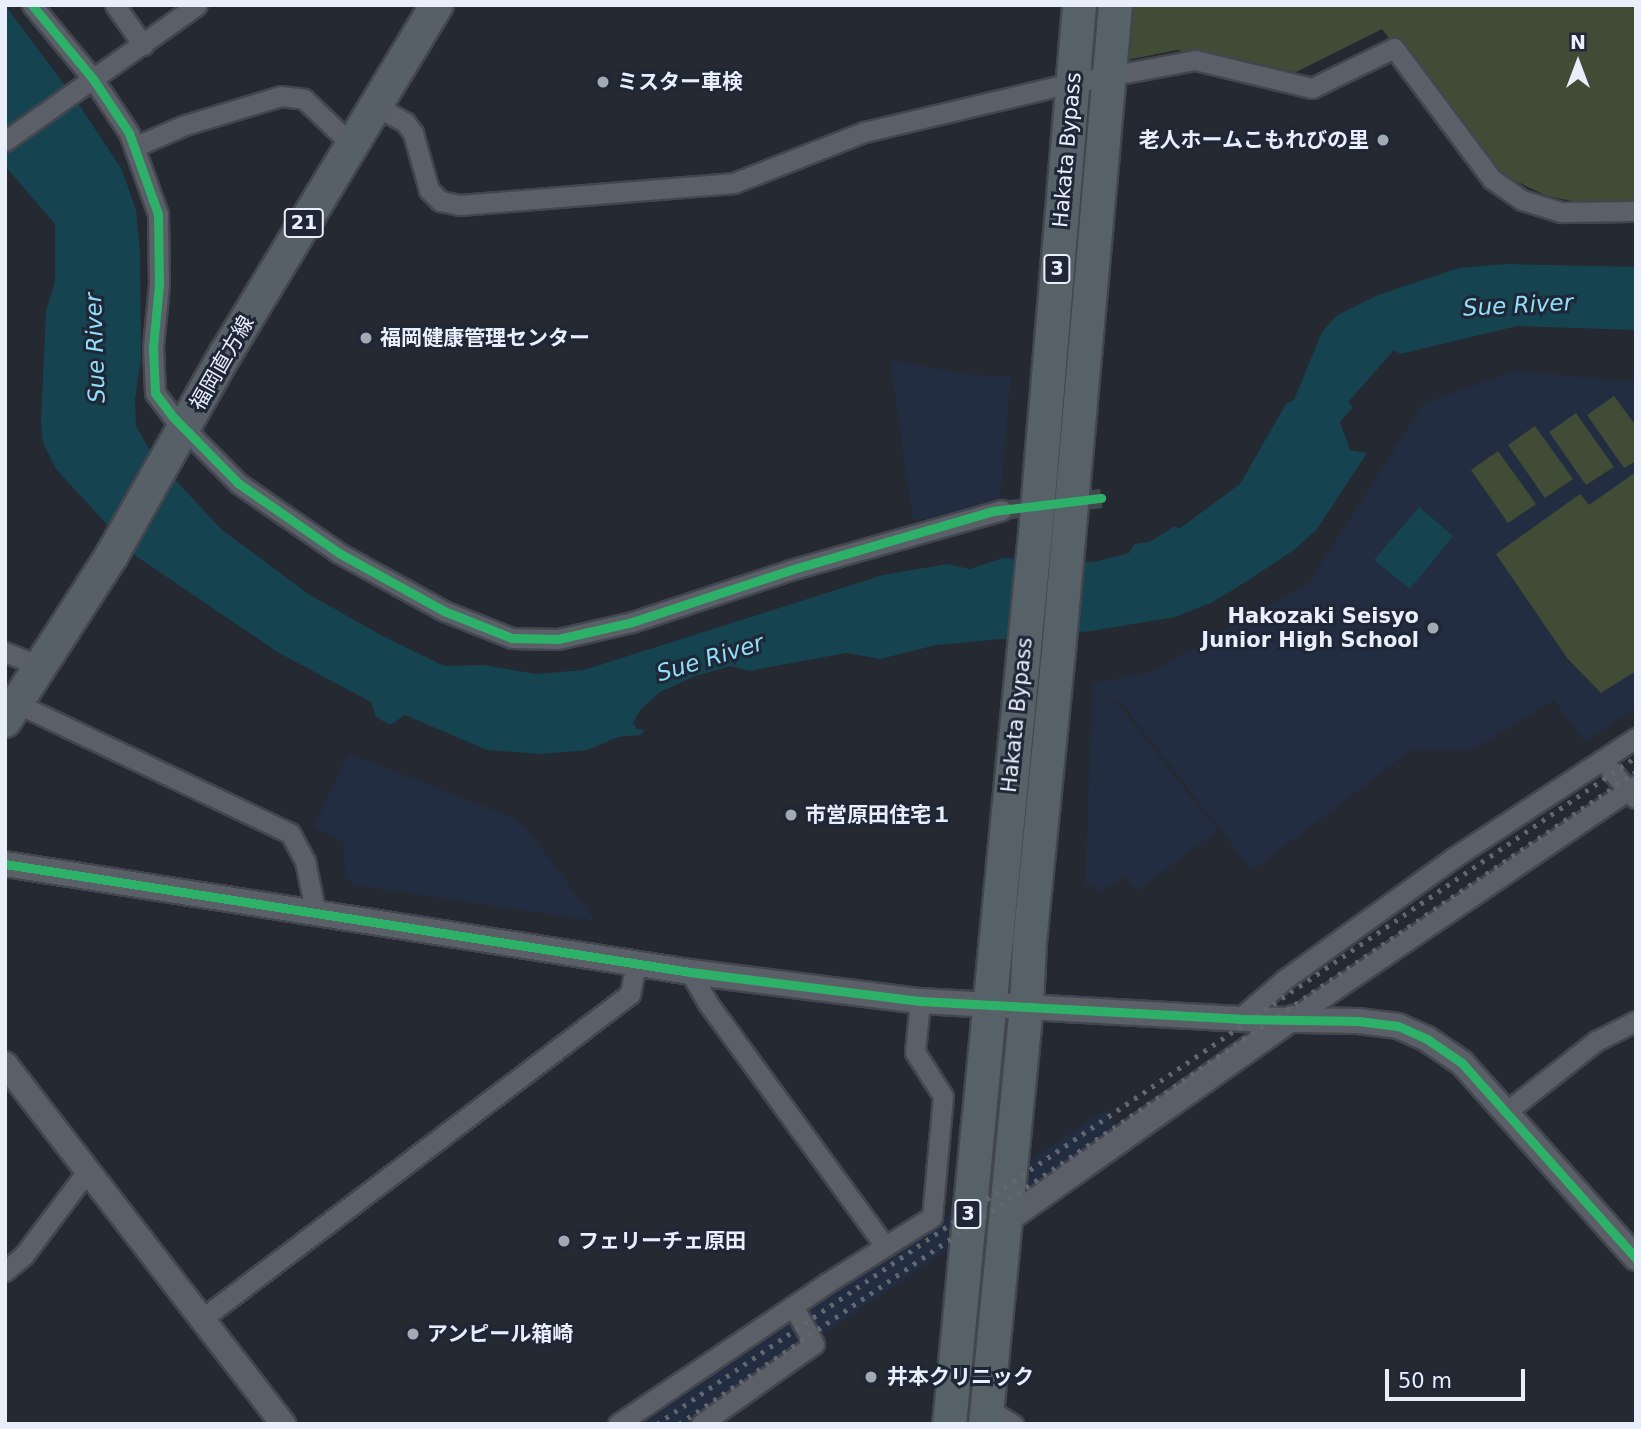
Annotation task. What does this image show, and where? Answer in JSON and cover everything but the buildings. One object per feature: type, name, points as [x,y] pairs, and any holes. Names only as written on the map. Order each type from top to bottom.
[{"type":"highway","name":"Hakata Bypass","points":[[948,1424],[1035,533],[1079,5]]},
{"type":"highway","name":"Hakata Bypass","points":[[995,1418],[1003,1223],[1026,1007],[1029,942],[1058,652],[1115,5]]},
{"type":"main road","name":"福岡直方線","points":[[12,713],[112,555],[226,353],[437,5]]},
{"type":"street","points":[[32,5],[93,79],[130,133],[158,214],[159,284],[153,347],[155,393],[180,435],[238,483],[339,553],[444,611],[512,638],[558,639],[632,622],[790,570],[1002,510]]},
{"type":"street","points":[[114,5],[143,45]]},
{"type":"street","points":[[5,141],[197,5]]},
{"type":"street","points":[[374,105],[405,122],[413,133],[429,190],[440,201],[460,205],[734,183],[864,132],[1072,83],[1195,60],[1312,88],[1394,48],[1492,179],[1522,200],[1561,212],[1636,211]]},
{"type":"street","points":[[134,147],[185,125],[281,96],[304,99],[351,144]]},
{"type":"street","points":[[5,652],[40,666]]},
{"type":"street","points":[[12,713],[290,833],[305,860],[316,915]]},
{"type":"street","points":[[1240,1019],[1284,980],[1453,858],[1636,738]]},
{"type":"street","points":[[1003,1223],[1293,1018],[1633,792],[1602,760]]},
{"type":"street","points":[[5,864],[636,964],[920,1001],[1240,1019],[1357,1021],[1398,1026],[1427,1039],[1462,1063],[1636,1258]]},
{"type":"street","points":[[202,1318],[630,994],[636,964]]},
{"type":"street","points":[[690,972],[706,1002],[886,1246]]},
{"type":"street","points":[[618,1424],[793,1306],[932,1217],[943,1096],[915,1052],[920,1001]]},
{"type":"street","points":[[1506,1112],[1596,1041],[1636,1021]]},
{"type":"street","points":[[7,1069],[283,1424]]},
{"type":"street","points":[[5,1271],[24,1255],[88,1170]]},
{"type":"street","points":[[701,1424],[814,1344],[793,1306]]},
{"type":"shaded area","points":[[890,360],[973,375],[1011,376],[1000,499],[927,519],[913,519]]},
{"type":"shaded area","name":"Hakozaki Seisyo Junior High School","points":[[1516,371],[1636,382],[1636,708],[1585,742],[1554,700],[1470,751],[1411,750],[1252,870],[1120,701],[1093,701],[1093,683],[1151,672],[1309,583],[1424,403]]},
{"type":"shaded area","points":[[1092,702],[1117,702],[1218,831],[1136,891],[1124,876],[1099,893],[1092,885],[1085,884]]},
{"type":"shaded area","points":[[348,753],[514,818],[528,830],[595,921],[353,885],[346,876],[343,842],[314,827]]},
{"type":"shaded area","points":[[1106,1109],[1122,1131],[691,1424],[643,1424]]},
{"type":"green space","points":[[1132,5],[1636,5],[1636,201],[1572,201],[1547,196],[1493,170],[1382,29],[1296,72],[1177,50],[1127,60]]},
{"type":"green space","points":[[1614,396],[1636,426],[1636,461],[1624,468],[1587,415]]},
{"type":"green space","points":[[1576,413],[1614,467],[1586,485],[1549,432]]},
{"type":"green space","points":[[1535,426],[1573,479],[1545,498],[1508,445]]},
{"type":"green space","points":[[1498,451],[1536,504],[1508,523],[1471,470]]},
{"type":"green space","points":[[1636,472],[1636,671],[1601,693],[1567,658],[1496,554],[1580,494],[1589,505]]},
{"type":"water","name":"Sue River","points":[[5,5],[78,103],[122,170],[136,210],[140,250],[141,359],[135,399],[136,426],[154,457],[222,530],[310,595],[379,634],[444,666],[483,665],[536,674],[584,670],[883,575],[947,564],[970,569],[1003,558],[1094,562],[1129,553],[1134,544],[1149,542],[1175,526],[1179,529],[1240,484],[1286,404],[1294,400],[1322,332],[1336,316],[1378,295],[1459,268],[1507,264],[1636,267],[1636,330],[1517,326],[1400,354],[1394,350],[1348,402],[1353,407],[1340,422],[1350,450],[1367,453],[1317,529],[1294,550],[1213,602],[1175,617],[1091,631],[936,645],[880,659],[846,653],[749,671],[731,666],[695,676],[660,692],[640,710],[633,723],[637,729],[645,730],[640,735],[618,737],[587,750],[541,754],[487,750],[405,715],[390,725],[376,717],[371,702],[279,653],[136,556],[56,469],[43,443],[41,422],[46,311],[55,281],[55,224],[5,166]]},
{"type":"water","points":[[1419,507],[1453,536],[1410,589],[1374,560]]},
{"type":"tunnel","points":[[1002,510],[1101,498]]},
{"type":"railway","points":[[657,1424],[1636,757]]},
{"type":"railway","points":[[679,1424],[1636,772]]},
{"type":"cycle path","points":[[32,5],[93,79],[129,133],[158,214],[159,284],[153,347],[155,393],[173,417],[238,483],[339,553],[444,611],[512,638],[558,639],[632,622],[790,570],[993,511],[1101,498]]},
{"type":"cycle path","points":[[5,864],[690,972],[920,1001],[1239,1019],[1358,1021],[1398,1026],[1427,1039],[1462,1063],[1636,1258]]},
{"type":"place","name":"ミスター車検","points":[[603,82]]},
{"type":"place","name":"老人ホームこもれびの里","points":[[1383,140]]},
{"type":"place","name":"福岡健康管理センター","points":[[366,338]]},
{"type":"place","name":"Hakozaki Seisyo Junior High School","points":[[1433,628]]},
{"type":"place","name":"市営原田住宅１","points":[[791,815]]},
{"type":"place","name":"フェリーチェ原田","points":[[564,1241]]},
{"type":"place","name":"アンピール箱崎","points":[[413,1334]]},
{"type":"place","name":"井本クリニック","points":[[871,1377]]}]
